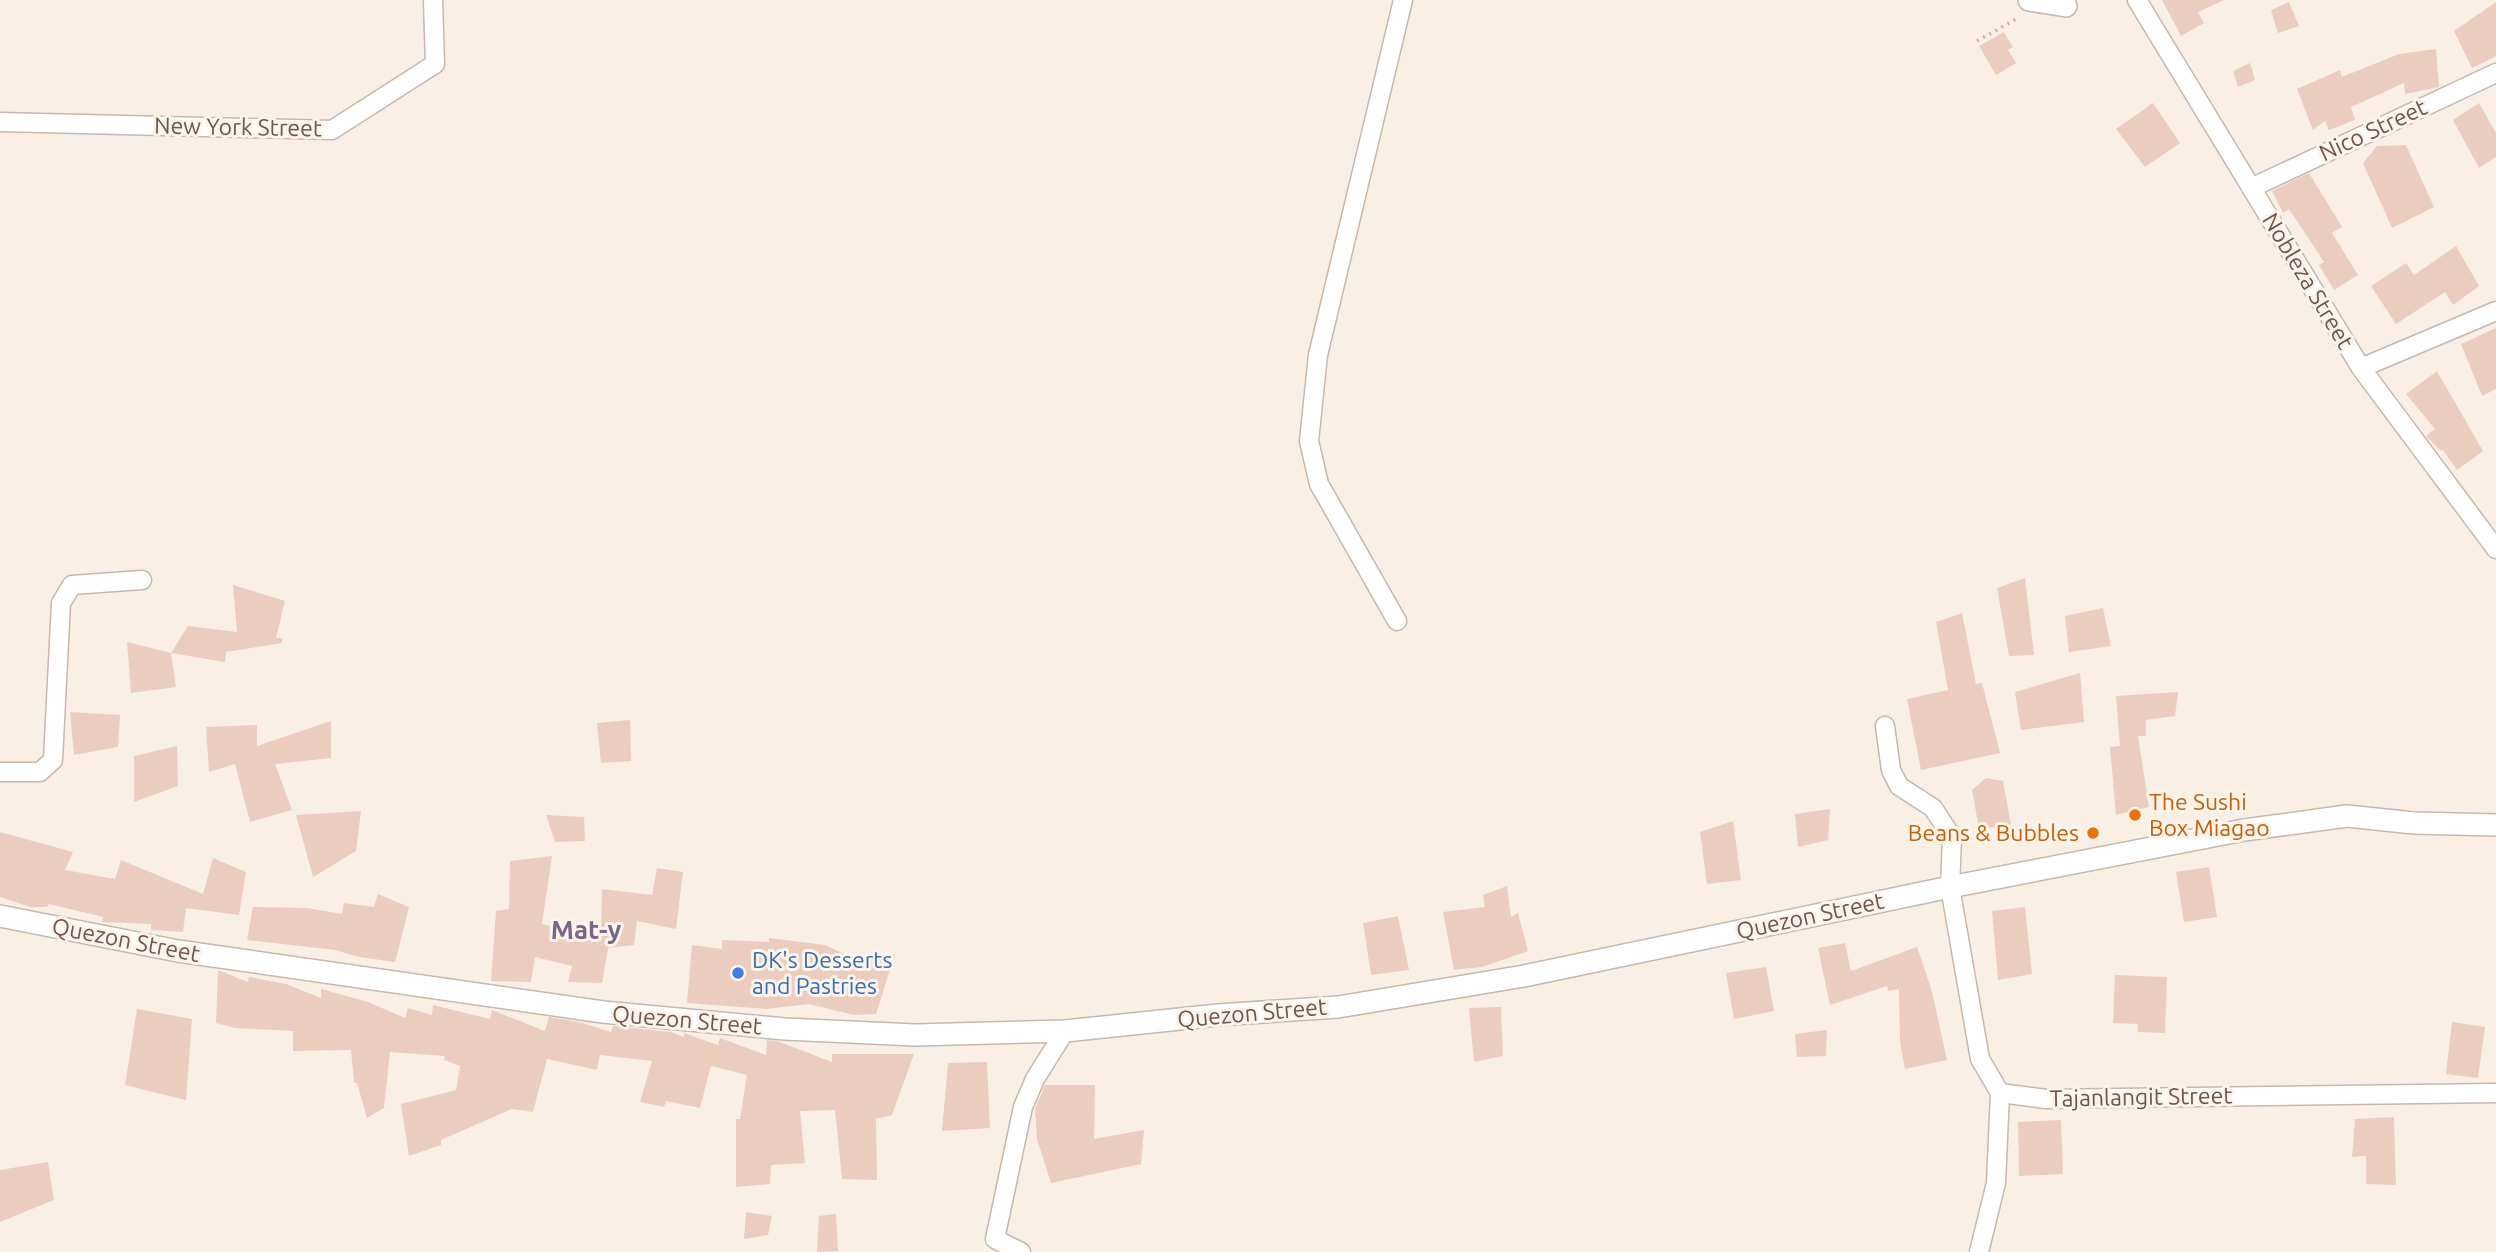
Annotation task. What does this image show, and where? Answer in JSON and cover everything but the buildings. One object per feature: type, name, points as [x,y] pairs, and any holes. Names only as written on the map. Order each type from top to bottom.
[{"type":"street","name":"New York Street","points":[[0,122],[332,130],[435,64],[433,0]]},
{"type":"street","points":[[1397,621],[1319,484],[1309,441],[1318,355],[1403,0]]},
{"type":"street","name":"Nobleza Street","points":[[2137,0],[2361,368],[2496,549]]},
{"type":"street","points":[[2037,1],[2071,3]]},
{"type":"street","name":"Nico Street","points":[[2251,188],[2496,73]]},
{"type":"street","points":[[2361,368],[2496,311]]},
{"type":"street","points":[[0,772],[40,772],[54,760],[61,603],[72,586],[142,580]]},
{"type":"street","points":[[1885,726],[1891,770],[1899,786],[1933,808],[1952,837],[1950,887],[1980,1059],[2000,1093],[1996,1183],[1979,1252]]},
{"type":"street","name":"Quezon Street","points":[[0,916],[178,951],[603,1012],[785,1029],[902,1035],[1065,1031],[1218,1015],[1338,1007],[1511,979],[1950,887],[2245,830],[2347,816],[2414,823],[2496,825]]},
{"type":"street","points":[[1021,1252],[990,1245],[1023,1107],[1035,1079],[1065,1031]]},
{"type":"street","name":"Tajanlangit Street","points":[[2000,1093],[2046,1099],[2496,1093]]},
{"type":"path","points":[[1977,41],[2037,1]]},
{"type":"place","name":"The Sushi Box Miagao","points":[[2135,815]]},
{"type":"place","name":"Beans & Bubbles","points":[[2093,833]]},
{"type":"place","name":"DK's Desserts and Pastries","points":[[738,973]]},
{"type":"district","name":"Mat-y","points":[[586,930]]}]
